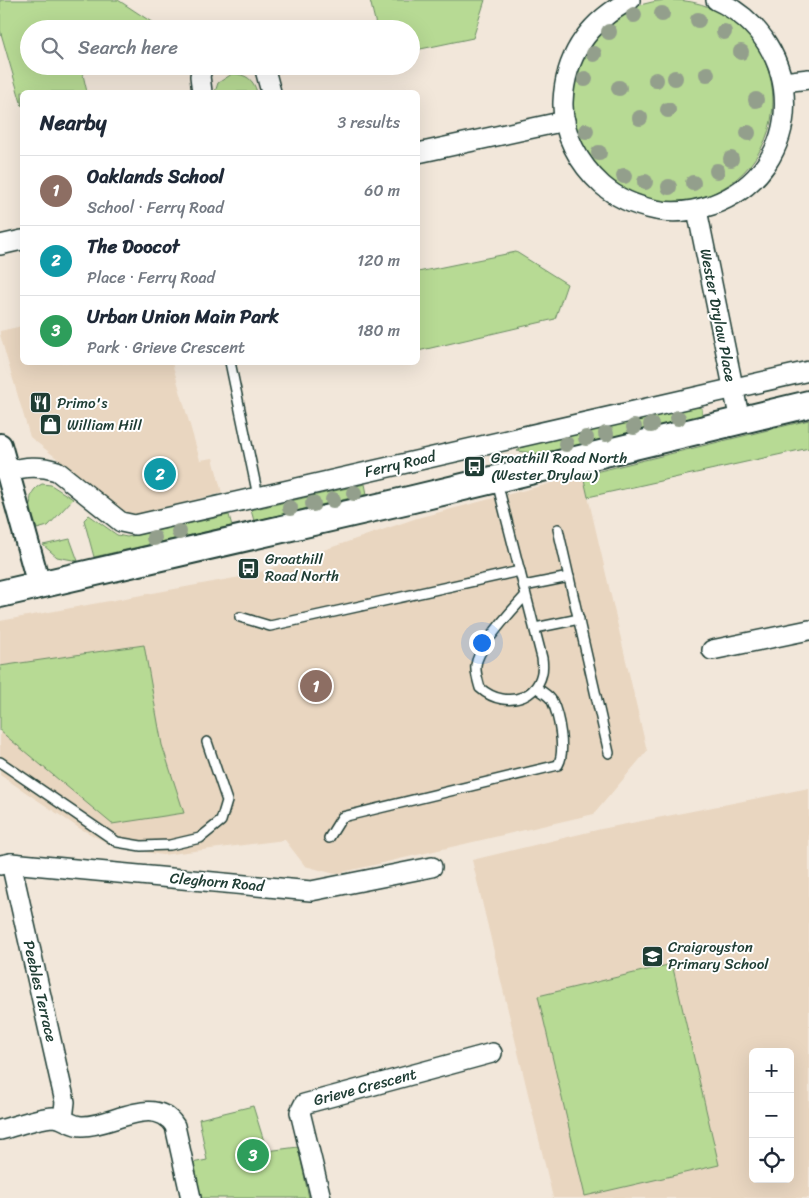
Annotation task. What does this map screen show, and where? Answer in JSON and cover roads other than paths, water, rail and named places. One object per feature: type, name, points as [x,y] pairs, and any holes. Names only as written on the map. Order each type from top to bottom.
[{"type":"main road","points":[[0,594],[809,404]]},
{"type":"street","points":[[630,0],[610,11],[593,26],[579,44],[569,65],[564,87],[565,121],[574,149],[590,174],[612,194],[638,206],[668,212],[697,210],[724,200],[747,185],[766,164],[779,138],[785,110],[783,82],[771,47],[754,25],[732,7],[716,0]]},
{"type":"street","points":[[200,75],[202,90]]},
{"type":"street","points":[[266,75],[270,90]]},
{"type":"street","points":[[783,82],[809,79]]},
{"type":"street","points":[[420,153],[565,121]]},
{"type":"street","name":"Wester Drylaw Place","points":[[697,210],[740,420]]},
{"type":"street","points":[[0,244],[20,240]]},
{"type":"street","name":"Ferry Road","points":[[3,459],[33,467],[45,467],[56,472],[121,522],[135,525],[809,371]]},
{"type":"street","points":[[3,459],[40,585]]},
{"type":"street","points":[[712,650],[809,630]]},
{"type":"street","name":"Cleghorn Road","points":[[6,864],[312,891],[432,867]]},
{"type":"street","name":"Peebles Terrace","points":[[6,864],[65,1102],[63,1119]]},
{"type":"street","name":"Grieve Crescent","points":[[321,1198],[300,1112],[304,1104],[492,1054]]},
{"type":"street","points":[[0,1130],[52,1117],[82,1126],[148,1112],[159,1112],[168,1117],[175,1126],[191,1198]]},
{"type":"lane","points":[[231,365],[258,496]]},
{"type":"lane","points":[[496,479],[525,591],[544,672],[537,688],[523,697],[502,700],[489,696],[480,688],[476,664],[486,646],[525,591],[569,577]]},
{"type":"lane","points":[[558,529],[610,753]]},
{"type":"lane","points":[[240,617],[270,626],[520,571]]},
{"type":"lane","points":[[534,628],[579,619]]},
{"type":"lane","points":[[329,838],[342,817],[558,765],[561,759],[562,740],[552,700],[537,688]]},
{"type":"lane","points":[[0,762],[117,842],[142,846],[170,845],[200,838],[221,821],[227,801],[207,742]]},
{"type":"place","name":"Primo's","points":[[41,403]]},
{"type":"place","name":"William Hill","points":[[51,425]]},
{"type":"place","name":"Groathill Road North (Wester Drylaw)","points":[[475,467]]},
{"type":"place","name":"The Doocot","points":[[160,474]]},
{"type":"place","name":"Groathill Road North","points":[[249,568]]},
{"type":"place","name":"Oaklands School","points":[[316,686]]},
{"type":"place","name":"Craigroyston Primary School","points":[[652,956]]},
{"type":"place","name":"Urban Union Main Park","points":[[253,1155]]}]
